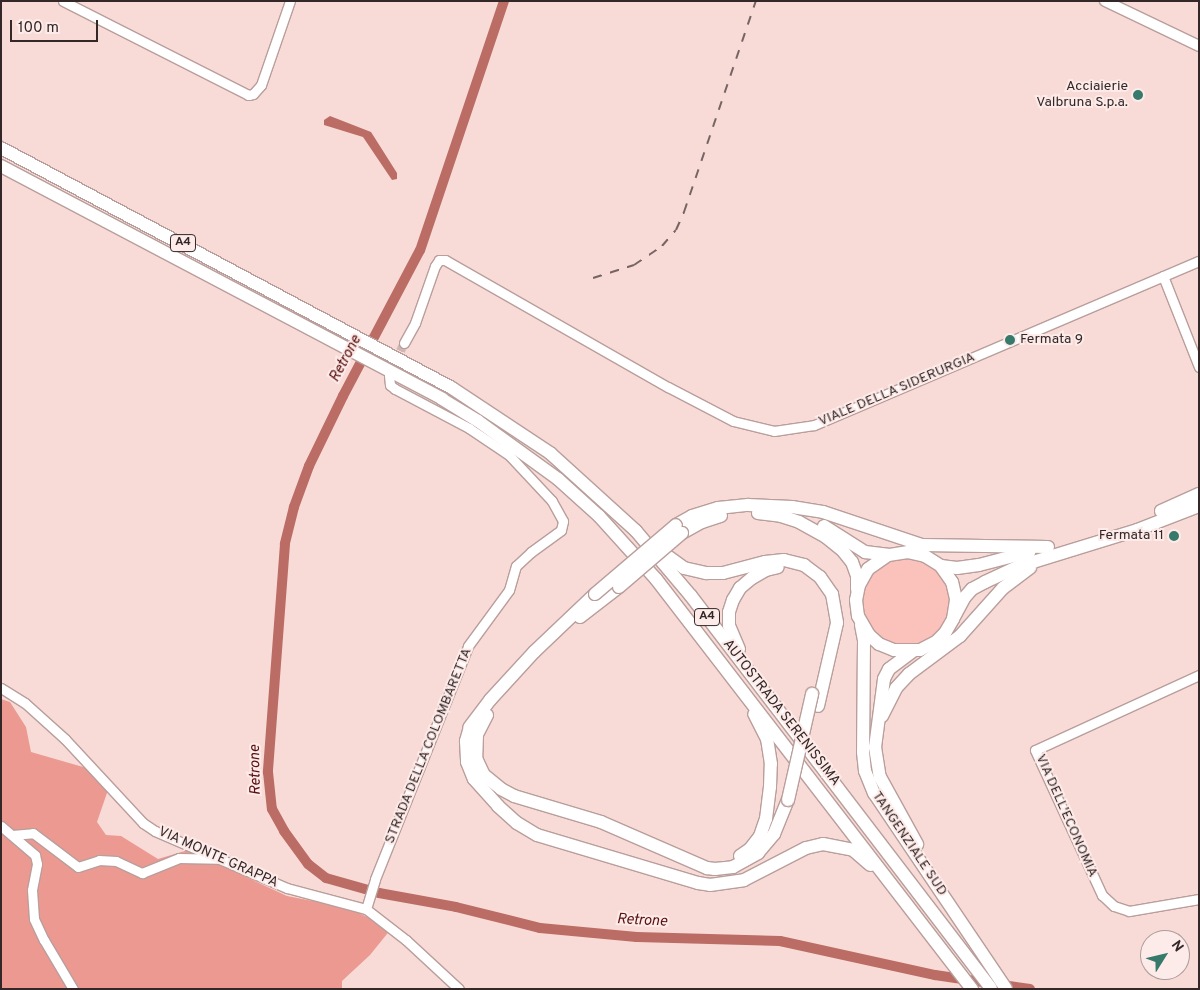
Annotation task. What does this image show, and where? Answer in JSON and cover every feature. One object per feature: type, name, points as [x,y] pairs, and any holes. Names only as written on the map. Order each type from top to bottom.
[{"type":"highway","name":"AUTOSTRADA SERENISSIMA","points":[[1,148],[384,350],[476,402],[550,453],[624,519],[673,574],[848,799],[991,989]]},
{"type":"highway","name":"AUTOSTRADA SERENISSIMA","points":[[1,166],[457,408],[535,461],[599,516],[664,588],[972,989]]},
{"type":"highway","points":[[550,453],[567,462],[604,494],[667,557],[684,568],[706,573],[718,573],[765,562],[784,560],[800,564],[818,574],[832,594],[837,615],[834,636],[815,700]]},
{"type":"highway","points":[[791,803],[774,834],[758,853],[742,863],[715,869],[601,822],[514,796],[488,780],[481,770],[476,758],[477,735],[484,720],[498,702],[564,630],[619,586],[679,529],[736,513],[768,514],[790,519],[816,530],[848,556],[857,576],[856,600],[861,622],[869,635],[879,644],[894,650],[913,651],[936,642],[945,633],[964,598],[972,589],[1050,551],[1129,524],[1199,495]]},
{"type":"highway","points":[[959,972],[870,864],[859,854],[830,844],[812,846],[761,873],[734,883],[710,885],[684,879],[537,835],[516,823],[474,779],[466,762],[466,741],[470,727],[480,713],[534,652],[594,594],[698,513],[718,508],[763,505],[823,512],[922,545],[1050,551]]},
{"type":"highway","points":[[763,505],[812,519],[865,552],[888,555],[908,552],[917,553],[941,566],[957,568],[1050,551],[1137,530],[1199,506]]},
{"type":"highway","points":[[876,730],[886,705],[896,688],[909,674],[960,636],[1003,588],[1050,551]]},
{"type":"highway","points":[[857,592],[868,569],[888,555]]},
{"type":"highway","points":[[941,566],[949,577],[955,592],[956,605],[953,619]]},
{"type":"highway","points":[[684,879],[723,878],[750,868],[778,841],[789,823],[791,803],[815,700],[829,625],[826,599],[818,585],[800,571],[785,567],[766,570],[745,583],[736,594],[729,612],[731,633],[745,658],[797,725],[848,799]]},
{"type":"highway","points":[[664,588],[700,642],[758,720],[766,739],[771,764],[770,787],[764,828],[750,848],[737,858],[717,862],[697,861],[675,854]]},
{"type":"highway","name":"TANGENZIALE SUD","points":[[861,622],[864,641],[862,730],[865,771],[874,793],[887,815],[1016,989]]},
{"type":"highway","name":"TANGENZIALE SUD","points":[[913,651],[889,668],[884,679],[876,730],[876,762],[888,793],[1006,989]]},
{"type":"main road","points":[[1105,1],[1199,46]]},
{"type":"street","points":[[63,1],[248,95],[253,94],[261,85],[290,1]]},
{"type":"street","name":"VIALE DELLA SIDERURGIA","points":[[404,343],[415,323],[435,266],[439,260],[445,260],[668,387],[732,421],[774,431],[814,425],[1199,261]]},
{"type":"street","points":[[1163,276],[1199,367]]},
{"type":"street","name":"STRADA DELLA COLOMBARETTA","points":[[367,905],[375,879],[468,646],[509,590],[516,566],[531,552],[561,530],[563,521],[552,501],[509,455],[470,428],[395,389],[390,385],[388,375]]},
{"type":"street","name":"VIA DELL'ECONOMIA","points":[[1199,675],[1035,750],[1095,881],[1108,901],[1114,906],[1129,911],[1199,900]]},
{"type":"street","name":"VIA MONTE GRAPPA","points":[[1,688],[25,703],[65,738],[143,823],[155,831],[287,888],[367,905],[459,989]]},
{"type":"street","points":[[1,826],[35,855],[37,864],[32,890],[34,919],[73,989]]},
{"type":"street","points":[[12,835],[33,834],[78,867],[99,860],[116,860],[142,873],[179,858],[223,859]]},
{"type":"shaded area","points":[[330,116],[371,132],[397,173],[397,179],[392,180],[363,137],[324,125],[324,120]]},
{"type":"shaded area","points":[[905,558],[922,561],[930,565],[942,577],[946,585],[949,602],[946,619],[942,627],[930,639],[922,643],[905,646],[888,643],[880,639],[868,627],[864,619],[861,602],[864,585],[868,577],[880,565],[888,561]]},
{"type":"shaded area","points":[[1,699],[10,702],[26,727],[31,752],[90,769],[108,790],[97,822],[106,835],[121,836],[158,859],[188,850],[287,896],[349,908],[391,929],[370,955],[342,981],[342,989],[1,989]]},
{"type":"waterway","name":"Retrone","points":[[504,1],[420,250],[343,396],[309,466],[294,507],[285,544],[268,772],[272,809],[284,831],[308,864],[326,878],[379,893],[456,907],[540,928],[637,937],[780,941],[935,975],[1030,989]]},
{"type":"tunnel","points":[[389,375],[404,343]]},
{"type":"railway","points":[[593,278],[634,265],[662,246],[676,230],[684,212],[756,1]]},
{"type":"place","name":"Acciaierie Valbruna S.p.a.","points":[[1138,95]]},
{"type":"place","name":"Fermata 9","points":[[1010,340]]},
{"type":"place","name":"Fermata 11","points":[[1174,536]]}]
